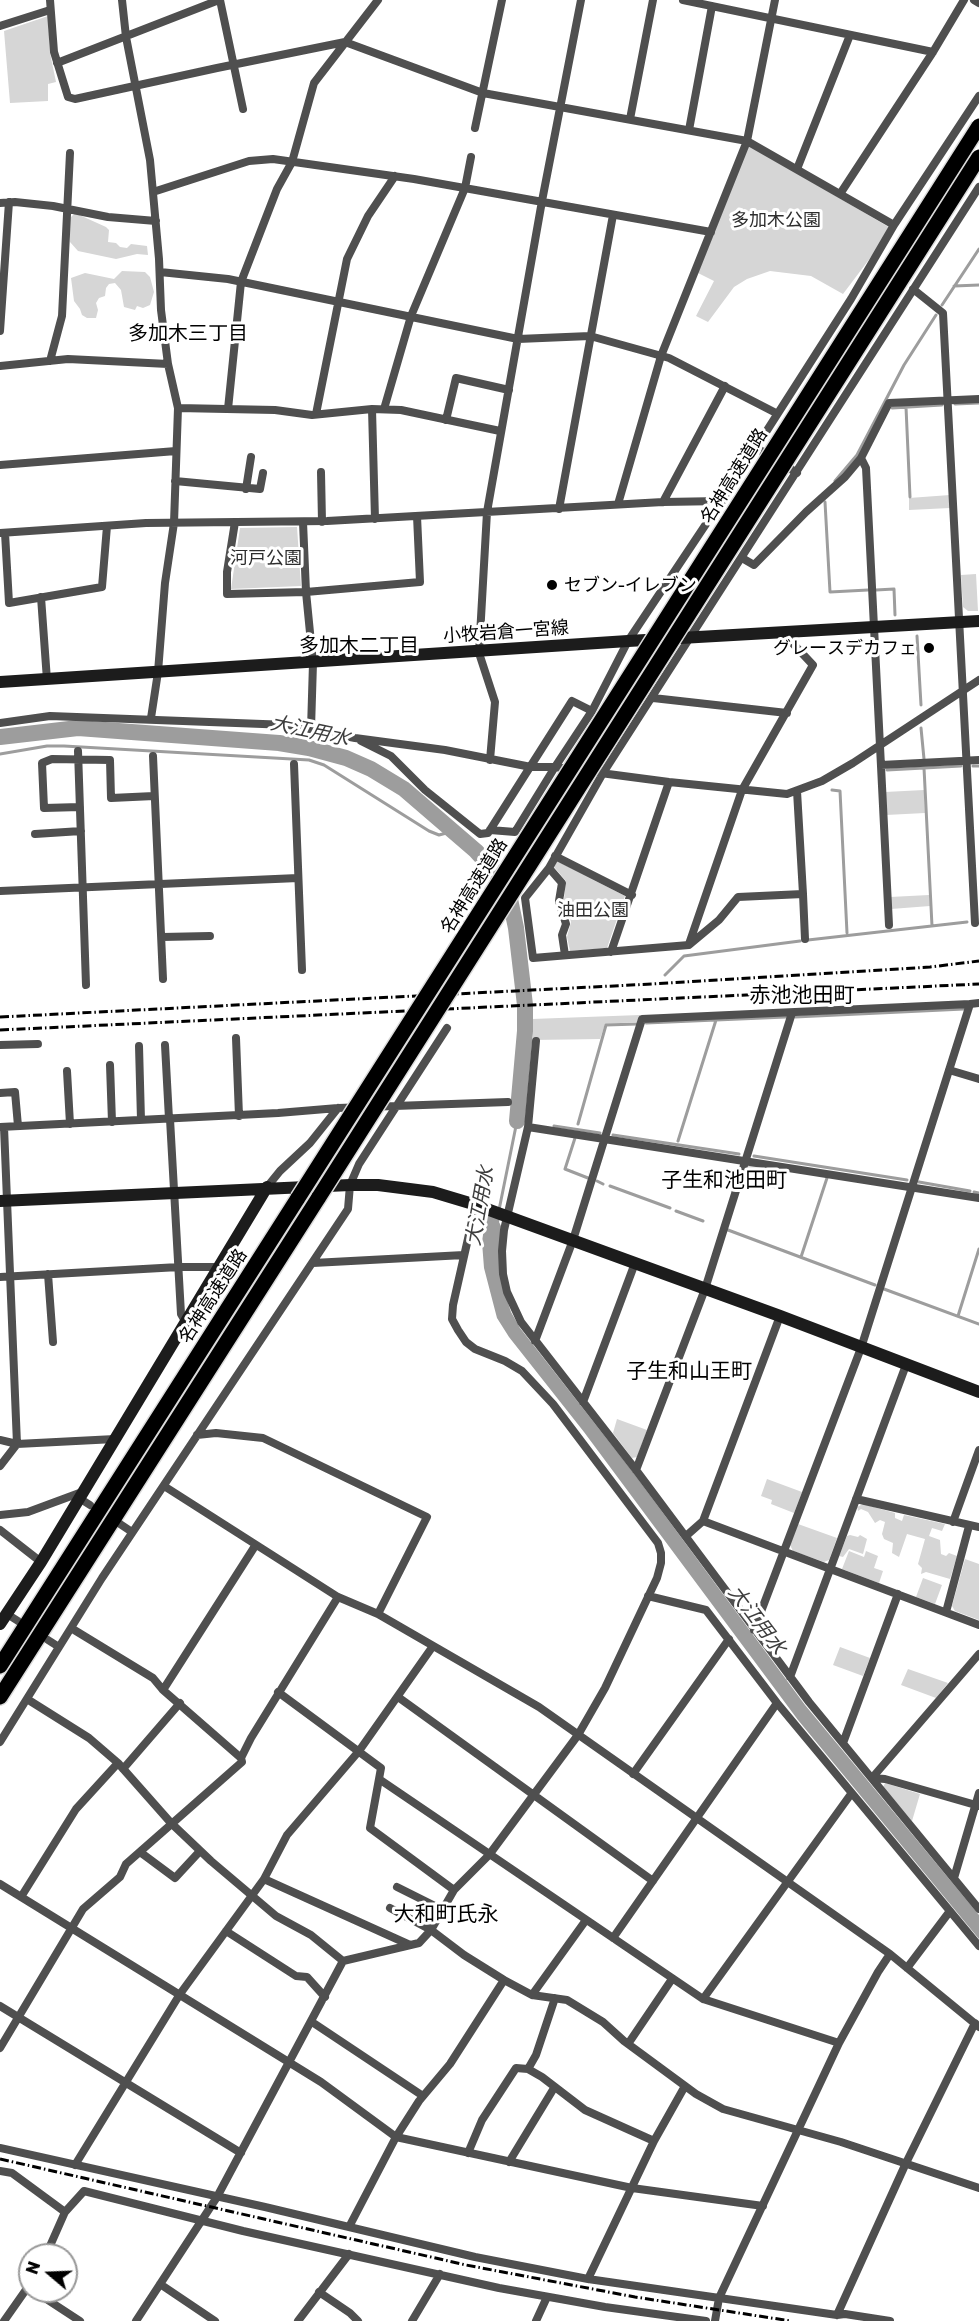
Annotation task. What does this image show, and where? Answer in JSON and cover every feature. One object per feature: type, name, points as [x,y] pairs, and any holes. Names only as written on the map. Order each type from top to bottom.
[{"type":"highway","name":"名神高速道路","points":[[0,1666],[979,126]]},
{"type":"highway","name":"名神高速道路","points":[[0,1697],[979,158]]},
{"type":"street","points":[[122,0],[126,37],[150,160],[161,310],[168,364],[178,408],[174,523],[165,583],[158,672],[151,718]]},
{"type":"street","points":[[57,63],[219,0],[243,108]]},
{"type":"street","points":[[228,409],[241,282],[277,189],[292,162],[314,83],[378,0]]},
{"type":"street","points":[[490,760],[495,702],[479,652],[487,512],[542,201],[581,0]]},
{"type":"street","points":[[630,119],[653,0]]},
{"type":"street","points":[[683,0],[933,52]]},
{"type":"street","points":[[618,504],[661,356],[747,141],[775,0]]},
{"type":"street","points":[[840,194],[933,52],[964,0]]},
{"type":"street","points":[[974,0],[979,3]]},
{"type":"street","points":[[475,128],[501,1]]},
{"type":"street","points":[[0,26],[50,5],[57,63],[68,97],[75,99],[345,42],[483,93],[747,141],[894,225]]},
{"type":"street","points":[[689,130],[712,6]]},
{"type":"street","points":[[797,169],[850,35]]},
{"type":"street","points":[[490,830],[515,832],[592,711],[628,641],[722,501],[776,413],[851,299],[894,225],[979,96]]},
{"type":"street","points":[[50,361],[62,316],[70,153]]},
{"type":"street","points":[[384,409],[411,316],[465,188],[471,157]]},
{"type":"street","points":[[153,192],[249,161],[273,159],[395,176],[711,232]]},
{"type":"street","points":[[316,414],[347,259],[368,216],[395,176]]},
{"type":"street","points":[[803,894],[738,897],[719,920],[688,945],[533,958],[525,898],[549,868],[603,773],[979,187]]},
{"type":"street","points":[[0,331],[5,202],[67,208],[108,217],[156,221]]},
{"type":"street","points":[[559,508],[613,215]]},
{"type":"street","points":[[160,272],[241,282],[518,339],[590,336],[661,356],[726,386],[776,413]]},
{"type":"street","points":[[913,290],[943,313],[975,923]]},
{"type":"street","points":[[0,366],[68,359],[168,364]]},
{"type":"street","points":[[446,420],[456,378],[509,390]]},
{"type":"street","points":[[663,502],[726,386]]},
{"type":"street","points":[[742,558],[754,566],[806,512],[829,493],[861,458],[889,403],[979,399]]},
{"type":"street","points":[[178,408],[316,414],[372,409],[401,410],[500,431]]},
{"type":"street","points":[[372,409],[375,519]]},
{"type":"street","points":[[755,447],[797,473]]},
{"type":"street","points":[[0,465],[176,451]]},
{"type":"street","points":[[246,489],[251,457]]},
{"type":"street","points":[[861,458],[866,468],[889,926]]},
{"type":"street","points":[[321,472],[322,522]]},
{"type":"street","points":[[175,481],[260,489],[263,473]]},
{"type":"street","points":[[107,526],[102,587],[9,603],[3,533],[107,526],[174,523],[322,522],[618,504],[722,501]]},
{"type":"street","points":[[235,522],[227,572],[227,594],[306,592],[420,582],[417,516]]},
{"type":"street","points":[[303,522],[312,663],[311,729]]},
{"type":"street","points":[[41,597],[47,680]]},
{"type":"street","name":"小牧岩倉一宮線","points":[[0,682],[628,641],[979,621]]},
{"type":"street","points":[[688,945],[742,790],[813,665],[783,633]]},
{"type":"street","points":[[0,723],[50,716],[151,718],[289,725],[355,738],[445,750],[531,767],[555,767],[787,794],[822,781],[880,747],[979,680]]},
{"type":"street","points":[[653,698],[787,713]]},
{"type":"street","points":[[355,738],[391,756],[425,790],[480,834],[488,833],[572,701],[592,711]]},
{"type":"street","points":[[80,807],[44,808],[42,763],[78,755],[110,760],[111,798],[154,796]]},
{"type":"street","points":[[78,755],[86,985]]},
{"type":"street","points":[[153,756],[164,979]]},
{"type":"street","points":[[881,765],[979,760]]},
{"type":"street","points":[[294,764],[302,970]]},
{"type":"street","points":[[611,952],[669,782]]},
{"type":"street","points":[[797,791],[805,939]]},
{"type":"street","points":[[35,834],[81,831]]},
{"type":"street","points":[[555,856],[632,895]]},
{"type":"street","points":[[549,868],[562,883],[559,901],[566,924],[562,935],[565,955]]},
{"type":"street","points":[[0,891],[298,878]]},
{"type":"street","points":[[162,937],[210,936]]},
{"type":"street","points":[[535,1341],[573,1240],[642,1019],[975,1004],[950,1070],[861,1348],[754,1630]]},
{"type":"street","points":[[636,1470],[705,1289],[792,1013]]},
{"type":"street","points":[[0,1742],[132,1532],[348,1209],[350,1185],[360,1164],[447,1028]]},
{"type":"street","points":[[236,1038],[239,1116]]},
{"type":"street","points":[[536,1041],[528,1127],[505,1215],[502,1251],[503,1274],[512,1304],[521,1323],[636,1470],[790,1677],[979,1909]]},
{"type":"street","points":[[0,1045],[38,1044]]},
{"type":"street","points":[[165,1045],[182,1314],[185,1321]]},
{"type":"street","points":[[139,1046],[141,1120]]},
{"type":"street","points":[[110,1065],[112,1122]]},
{"type":"street","points":[[950,1070],[979,1079]]},
{"type":"street","points":[[67,1071],[70,1124]]},
{"type":"street","points":[[0,1093],[15,1092],[18,1126]]},
{"type":"street","points":[[0,1466],[17,1444],[11,1276],[3,1200],[2,1127],[239,1116],[338,1108],[508,1102]]},
{"type":"street","points":[[18,1621],[3,1619],[84,1499],[115,1439],[267,1188],[280,1171],[310,1143],[338,1108]]},
{"type":"street","points":[[528,1127],[979,1198]]},
{"type":"street","points":[[3,1200],[350,1185],[406,1187],[450,1196],[505,1215],[979,1392]]},
{"type":"street","points":[[342,1960],[418,1943],[431,1930],[454,1890],[489,1855],[578,1735],[605,1688],[648,1596],[660,1563],[661,1553],[658,1543],[553,1404],[522,1371],[505,1360],[475,1349],[466,1342],[458,1330],[453,1319],[453,1305],[464,1256],[479,1206]]},
{"type":"street","points":[[313,1263],[464,1256]]},
{"type":"street","points":[[583,1402],[635,1263]]},
{"type":"street","points":[[0,1277],[179,1267],[219,1267]]},
{"type":"street","points":[[48,1274],[53,1341]]},
{"type":"street","points":[[686,1536],[704,1521],[780,1316]]},
{"type":"street","points":[[790,1677],[906,1365]]},
{"type":"street","points":[[197,1435],[216,1433],[263,1438],[427,1517],[378,1614]]},
{"type":"street","points":[[0,1440],[17,1444],[115,1439]]},
{"type":"street","points":[[953,1522],[979,1450]]},
{"type":"street","points":[[164,1486],[338,1597],[378,1614],[539,1707],[890,1954],[977,2025],[906,2163],[837,2315]]},
{"type":"street","points":[[0,1515],[28,1512],[84,1499]]},
{"type":"street","points":[[856,1499],[979,1527]]},
{"type":"street","points":[[704,1521],[979,1625]]},
{"type":"street","points":[[120,1524],[132,1532]]},
{"type":"street","points":[[946,1612],[969,1526]]},
{"type":"street","points":[[0,1530],[41,1562]]},
{"type":"street","points":[[163,1690],[255,1546]]},
{"type":"street","points":[[843,1743],[898,1594]]},
{"type":"street","points":[[648,1596],[706,1610],[777,1703],[979,1946]]},
{"type":"street","points":[[0,2048],[83,1909],[120,1877],[126,1864],[242,1762],[241,1758],[278,1692],[338,1597]]},
{"type":"street","points":[[71,1628],[153,1678],[163,1690],[241,1758]]},
{"type":"street","points":[[633,1774],[729,1639]]},
{"type":"street","points":[[48,1640],[59,1647]]},
{"type":"street","points":[[75,2165],[180,1994],[264,1879],[287,1836],[359,1751],[433,1646]]},
{"type":"street","points":[[872,1778],[979,1654]]},
{"type":"street","points":[[278,1692],[381,1768],[370,1828],[454,1890]]},
{"type":"street","points":[[398,1697],[653,1881]]},
{"type":"street","points":[[27,1699],[89,1738],[120,1766],[171,1824],[200,1851],[276,1916],[311,1935],[342,1960]]},
{"type":"street","points":[[613,1938],[777,1703]]},
{"type":"street","points":[[21,1897],[76,1809],[180,1704]]},
{"type":"street","points":[[872,1778],[885,1779],[977,1806]]},
{"type":"street","points":[[380,1779],[703,1999],[839,2043]]},
{"type":"street","points":[[954,1878],[979,1793]]},
{"type":"street","points":[[703,1999],[851,1794]]},
{"type":"street","points":[[140,1852],[175,1878],[200,1851]]},
{"type":"street","points":[[264,1879],[410,1945]]},
{"type":"street","points":[[0,1884],[290,2062],[321,2082],[396,2138],[632,2188],[763,2206]]},
{"type":"street","points":[[397,1887],[443,1910]]},
{"type":"street","points":[[390,1908],[431,1930],[504,1980],[532,1995],[567,2000],[603,2022],[628,2044],[685,2086],[723,2109],[906,2163],[979,2188]]},
{"type":"street","points":[[907,1968],[950,1911]]},
{"type":"street","points":[[532,1995],[586,1920]]},
{"type":"street","points":[[226,1931],[296,1976],[307,1977],[325,1997]]},
{"type":"street","points":[[715,2321],[719,2298],[839,2043],[890,1954]]},
{"type":"street","points":[[136,2321],[217,2197],[312,2022],[342,1960]]},
{"type":"street","points":[[628,2044],[672,1979]]},
{"type":"street","points":[[349,2227],[396,2138],[423,2096],[450,2064],[504,1980]]},
{"type":"street","points":[[528,2069],[536,2055],[555,1998]]},
{"type":"street","points":[[0,2006],[241,2153]]},
{"type":"street","points":[[312,2022],[423,2096]]},
{"type":"street","points":[[468,2153],[482,2120],[516,2068],[528,2069],[542,2077],[585,2110],[654,2141]]},
{"type":"street","points":[[588,2279],[654,2141],[685,2086]]},
{"type":"street","points":[[509,2162],[555,2088]]},
{"type":"street","points":[[0,2148],[475,2257],[588,2279],[890,2321]]},
{"type":"street","points":[[0,2171],[12,2174],[65,2212]]},
{"type":"street","points":[[51,2243],[65,2212],[84,2191],[349,2254],[547,2297],[706,2321]]},
{"type":"street","points":[[298,2321],[349,2254]]},
{"type":"street","points":[[412,2321],[440,2274]]},
{"type":"street","points":[[160,2284],[215,2321]]},
{"type":"street","points":[[319,2292],[358,2321]]},
{"type":"street","points":[[536,2321],[547,2297]]},
{"type":"street","points":[[4,2321],[19,2303]]},
{"type":"street","points":[[53,2303],[80,2321]]},
{"type":"green space","points":[[48,16],[50,53],[56,82],[48,84],[48,101],[10,103],[4,31]]},
{"type":"green space","name":"多加木公園","points":[[749,145],[892,229],[843,294],[811,276],[770,271],[747,279],[734,287],[708,322],[696,316],[714,281],[698,273]]},
{"type":"green space","points":[[75,213],[106,227],[109,230],[108,242],[127,248],[131,244],[147,246],[148,255],[137,254],[116,259],[78,251],[70,242],[69,219]]},
{"type":"green space","points":[[122,271],[145,272],[150,277],[154,292],[150,305],[143,308],[137,306],[135,310],[124,307],[121,290],[115,283],[109,284],[105,296],[99,298],[96,303],[98,310],[96,318],[87,318],[82,315],[74,301],[71,278],[85,273],[114,279]]},
{"type":"green space","points":[[950,495],[950,508],[909,510],[909,498]]},
{"type":"green space","name":"河戸公園","points":[[297,527],[301,586],[231,589],[240,528]]},
{"type":"green space","points":[[976,574],[978,611],[968,611],[963,607],[961,575]]},
{"type":"green space","points":[[924,790],[925,813],[886,815],[885,792]]},
{"type":"green space","name":"油田公園","points":[[557,861],[625,896],[607,948],[570,951],[567,937],[571,922],[564,899],[566,881],[554,867]]},
{"type":"green space","points":[[929,895],[930,906],[891,909],[890,897]]},
{"type":"green space","points":[[640,1015],[637,1022],[605,1024],[600,1039],[533,1040],[532,1019]]},
{"type":"green space","points":[[748,1165],[786,1170],[779,1190],[742,1177]]},
{"type":"green space","points":[[617,1419],[647,1430],[637,1457],[632,1458],[613,1433]]},
{"type":"green space","points":[[767,1479],[802,1492],[794,1513],[771,1504],[772,1500],[761,1496]]},
{"type":"green space","points":[[863,1504],[895,1513],[895,1518],[902,1521],[904,1515],[945,1524],[942,1531],[932,1528],[929,1536],[940,1540],[941,1554],[946,1556],[949,1553],[957,1556],[950,1579],[926,1572],[921,1574],[922,1568],[918,1564],[925,1539],[907,1534],[899,1557],[892,1553],[893,1543],[884,1539],[882,1534],[885,1522],[880,1520],[875,1523],[868,1512],[861,1509],[858,1511],[857,1507]]},
{"type":"green space","points":[[798,1524],[837,1538],[829,1560],[824,1562],[793,1551],[790,1545]]},
{"type":"green space","points":[[860,1535],[867,1539],[863,1554],[849,1549],[843,1557],[839,1556],[847,1536],[858,1537]]},
{"type":"green space","points":[[849,1551],[864,1557],[866,1551],[878,1556],[874,1568],[883,1571],[879,1583],[842,1569]]},
{"type":"green space","points":[[965,1559],[979,1564],[979,1620],[955,1611],[952,1606]]},
{"type":"green space","points":[[923,1578],[942,1585],[935,1604],[916,1597]]},
{"type":"green space","points":[[840,1647],[870,1658],[863,1676],[833,1665]]},
{"type":"green space","points":[[908,1669],[948,1683],[936,1698],[901,1685]]},
{"type":"green space","points":[[885,1783],[920,1794],[912,1821],[883,1787]]},
{"type":"shaded area","points":[[487,1206],[502,1211],[499,1222],[505,1294],[520,1328],[632,1471],[805,1705],[979,1915],[979,1939],[798,1720],[584,1432],[509,1337],[497,1318],[484,1268],[482,1242]]},
{"type":"waterway","points":[[942,305],[979,249]]},
{"type":"waterway","points":[[954,286],[979,285]]},
{"type":"waterway","points":[[835,481],[857,455],[904,365],[936,315]]},
{"type":"waterway","points":[[955,404],[979,403]]},
{"type":"waterway","points":[[892,408],[942,405]]},
{"type":"waterway","points":[[906,407],[910,497]]},
{"type":"waterway","points":[[825,502],[830,592],[868,590]]},
{"type":"waterway","points":[[876,590],[894,589],[895,615]]},
{"type":"waterway","points":[[917,636],[921,705]]},
{"type":"waterway","name":"大江用水","points":[[0,737],[78,728],[279,743],[346,758],[371,769],[404,789],[476,851],[507,885],[516,928],[525,1005],[517,1121]]},
{"type":"waterway","points":[[921,728],[924,759]]},
{"type":"waterway","points":[[0,754],[47,746],[64,746],[309,760],[324,765],[429,831],[439,835],[454,831]]},
{"type":"waterway","points":[[887,770],[961,766]]},
{"type":"waterway","points":[[973,766],[979,766]]},
{"type":"waterway","points":[[924,768],[932,926]]},
{"type":"waterway","points":[[832,790],[840,791],[847,933]]},
{"type":"waterway","points":[[808,940],[967,922]]},
{"type":"waterway","points":[[665,975],[684,956],[800,941]]},
{"type":"waterway","points":[[795,1017],[964,1009]]},
{"type":"waterway","points":[[646,1023],[786,1017]]},
{"type":"waterway","points":[[678,1141],[716,1020]]},
{"type":"waterway","points":[[578,1124],[606,1025],[637,1024]]},
{"type":"waterway","name":"大江用水","points":[[499,1210],[517,1121]]},
{"type":"waterway","points":[[554,1126],[600,1133]]},
{"type":"waterway","points":[[613,1135],[739,1154]]},
{"type":"waterway","points":[[575,1138],[565,1169],[588,1178]]},
{"type":"waterway","points":[[754,1156],[907,1180]]},
{"type":"waterway","points":[[801,1257],[827,1178]]},
{"type":"waterway","points":[[597,1181],[603,1184]]},
{"type":"waterway","points":[[919,1182],[970,1191]]},
{"type":"waterway","points":[[610,1186],[670,1208]]},
{"type":"waterway","points":[[974,1192],[979,1193]]},
{"type":"waterway","points":[[676,1211],[703,1221]]},
{"type":"waterway","points":[[728,1230],[875,1285]]},
{"type":"waterway","points":[[958,1316],[979,1249]]},
{"type":"waterway","points":[[884,1289],[979,1324]]},
{"type":"railway","points":[[0,1017],[652,984],[930,967],[979,961]]},
{"type":"railway","points":[[0,1030],[979,984]]},
{"type":"railway","points":[[0,2159],[466,2265],[635,2297],[791,2321]]},
{"type":"place","name":"セブン-イレブン","points":[[552,585]]},
{"type":"place","name":"グレースデカフェ","points":[[929,648]]},
{"type":"district","name":"多加木三丁目","points":[[188,334]]},
{"type":"district","name":"多加木二丁目","points":[[359,646]]},
{"type":"district","name":"赤池池田町","points":[[802,995]]},
{"type":"district","name":"子生和池田町","points":[[724,1180]]},
{"type":"district","name":"子生和山王町","points":[[689,1371]]},
{"type":"district","name":"大和町氏永","points":[[446,1914]]}]
